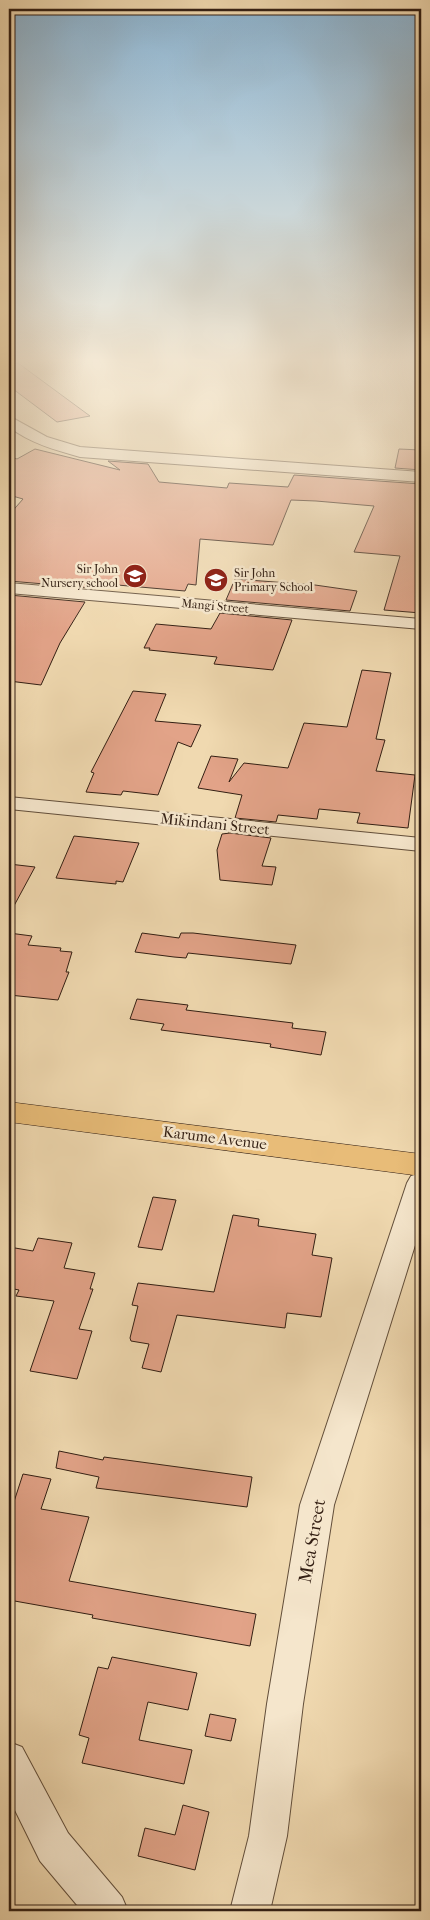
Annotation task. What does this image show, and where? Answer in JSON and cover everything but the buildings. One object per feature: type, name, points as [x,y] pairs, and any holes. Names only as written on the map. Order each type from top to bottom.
[{"type":"main road","name":"Karume Avenue","points":[[9,1112],[421,1165]]},
{"type":"street","points":[[88,453],[421,477]]},
{"type":"street","name":"Mangi Street","points":[[9,588],[421,624]]},
{"type":"street","name":"Mikindani Street","points":[[9,803],[421,845]]},
{"type":"street","name":"Mea Street","points":[[250,1911],[268,1836],[284,1704],[316,1505],[421,1182]]},
{"type":"street","points":[[9,1760],[54,1847],[108,1911]]},
{"type":"place","name":"Sir John Nursery school","points":[[135,576]]},
{"type":"place","name":"Sir John Primary School","points":[[216,580]]}]
